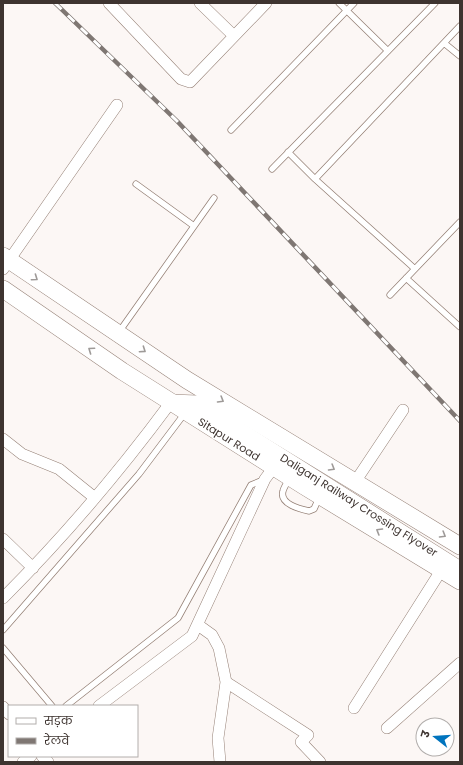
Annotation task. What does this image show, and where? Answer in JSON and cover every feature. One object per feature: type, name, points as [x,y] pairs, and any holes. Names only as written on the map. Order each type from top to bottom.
[{"type":"main road","points":[[5,262],[188,380],[460,546]]},
{"type":"main road","name":"Sitapur Road","points":[[3,289],[122,371],[171,402],[192,407],[270,473],[290,477],[460,581]]},
{"type":"main road","points":[[188,380],[192,407]]},
{"type":"main road","name":"Daliganj Railway Crossing Flyover","points":[[192,407],[368,510],[460,569]]},
{"type":"street","points":[[109,3],[181,79],[190,82],[266,3]]},
{"type":"street","points":[[200,3],[234,36]]},
{"type":"street","points":[[5,262],[117,105]]},
{"type":"street","points":[[3,598],[33,568],[95,498],[135,451],[171,402]]},
{"type":"street","points":[[355,482],[403,410]]},
{"type":"street","points":[[3,439],[22,454],[59,469],[95,498]]},
{"type":"street","points":[[100,705],[192,636],[270,473]]},
{"type":"street","points":[[3,539],[33,568]]},
{"type":"street","points":[[354,708],[442,569]]},
{"type":"street","points":[[198,625],[212,635],[219,648],[226,682],[218,738],[220,762]]},
{"type":"street","points":[[387,728],[460,663]]},
{"type":"street","points":[[226,682],[308,735],[301,742],[320,762]]},
{"type":"lane","points":[[339,3],[388,51]]},
{"type":"lane","points":[[231,130],[354,3]]},
{"type":"lane","points":[[272,169],[435,3]]},
{"type":"lane","points":[[315,179],[460,26]]},
{"type":"lane","points":[[444,43],[460,56]]},
{"type":"lane","points":[[288,152],[315,179],[415,268]]},
{"type":"lane","points":[[136,184],[194,226]]},
{"type":"lane","points":[[118,334],[214,198]]},
{"type":"lane","points":[[390,295],[460,222]]},
{"type":"lane","points":[[406,278],[460,327]]},
{"type":"lane","points":[[3,630],[139,474],[192,407]]},
{"type":"lane","points":[[67,705],[178,618],[251,485],[270,473]]},
{"type":"lane","points":[[290,477],[282,492],[284,499],[288,504],[309,511],[314,509],[320,496]]},
{"type":"lane","points":[[3,648],[51,705]]},
{"type":"railway","points":[[55,3],[177,121],[460,421]]}]
